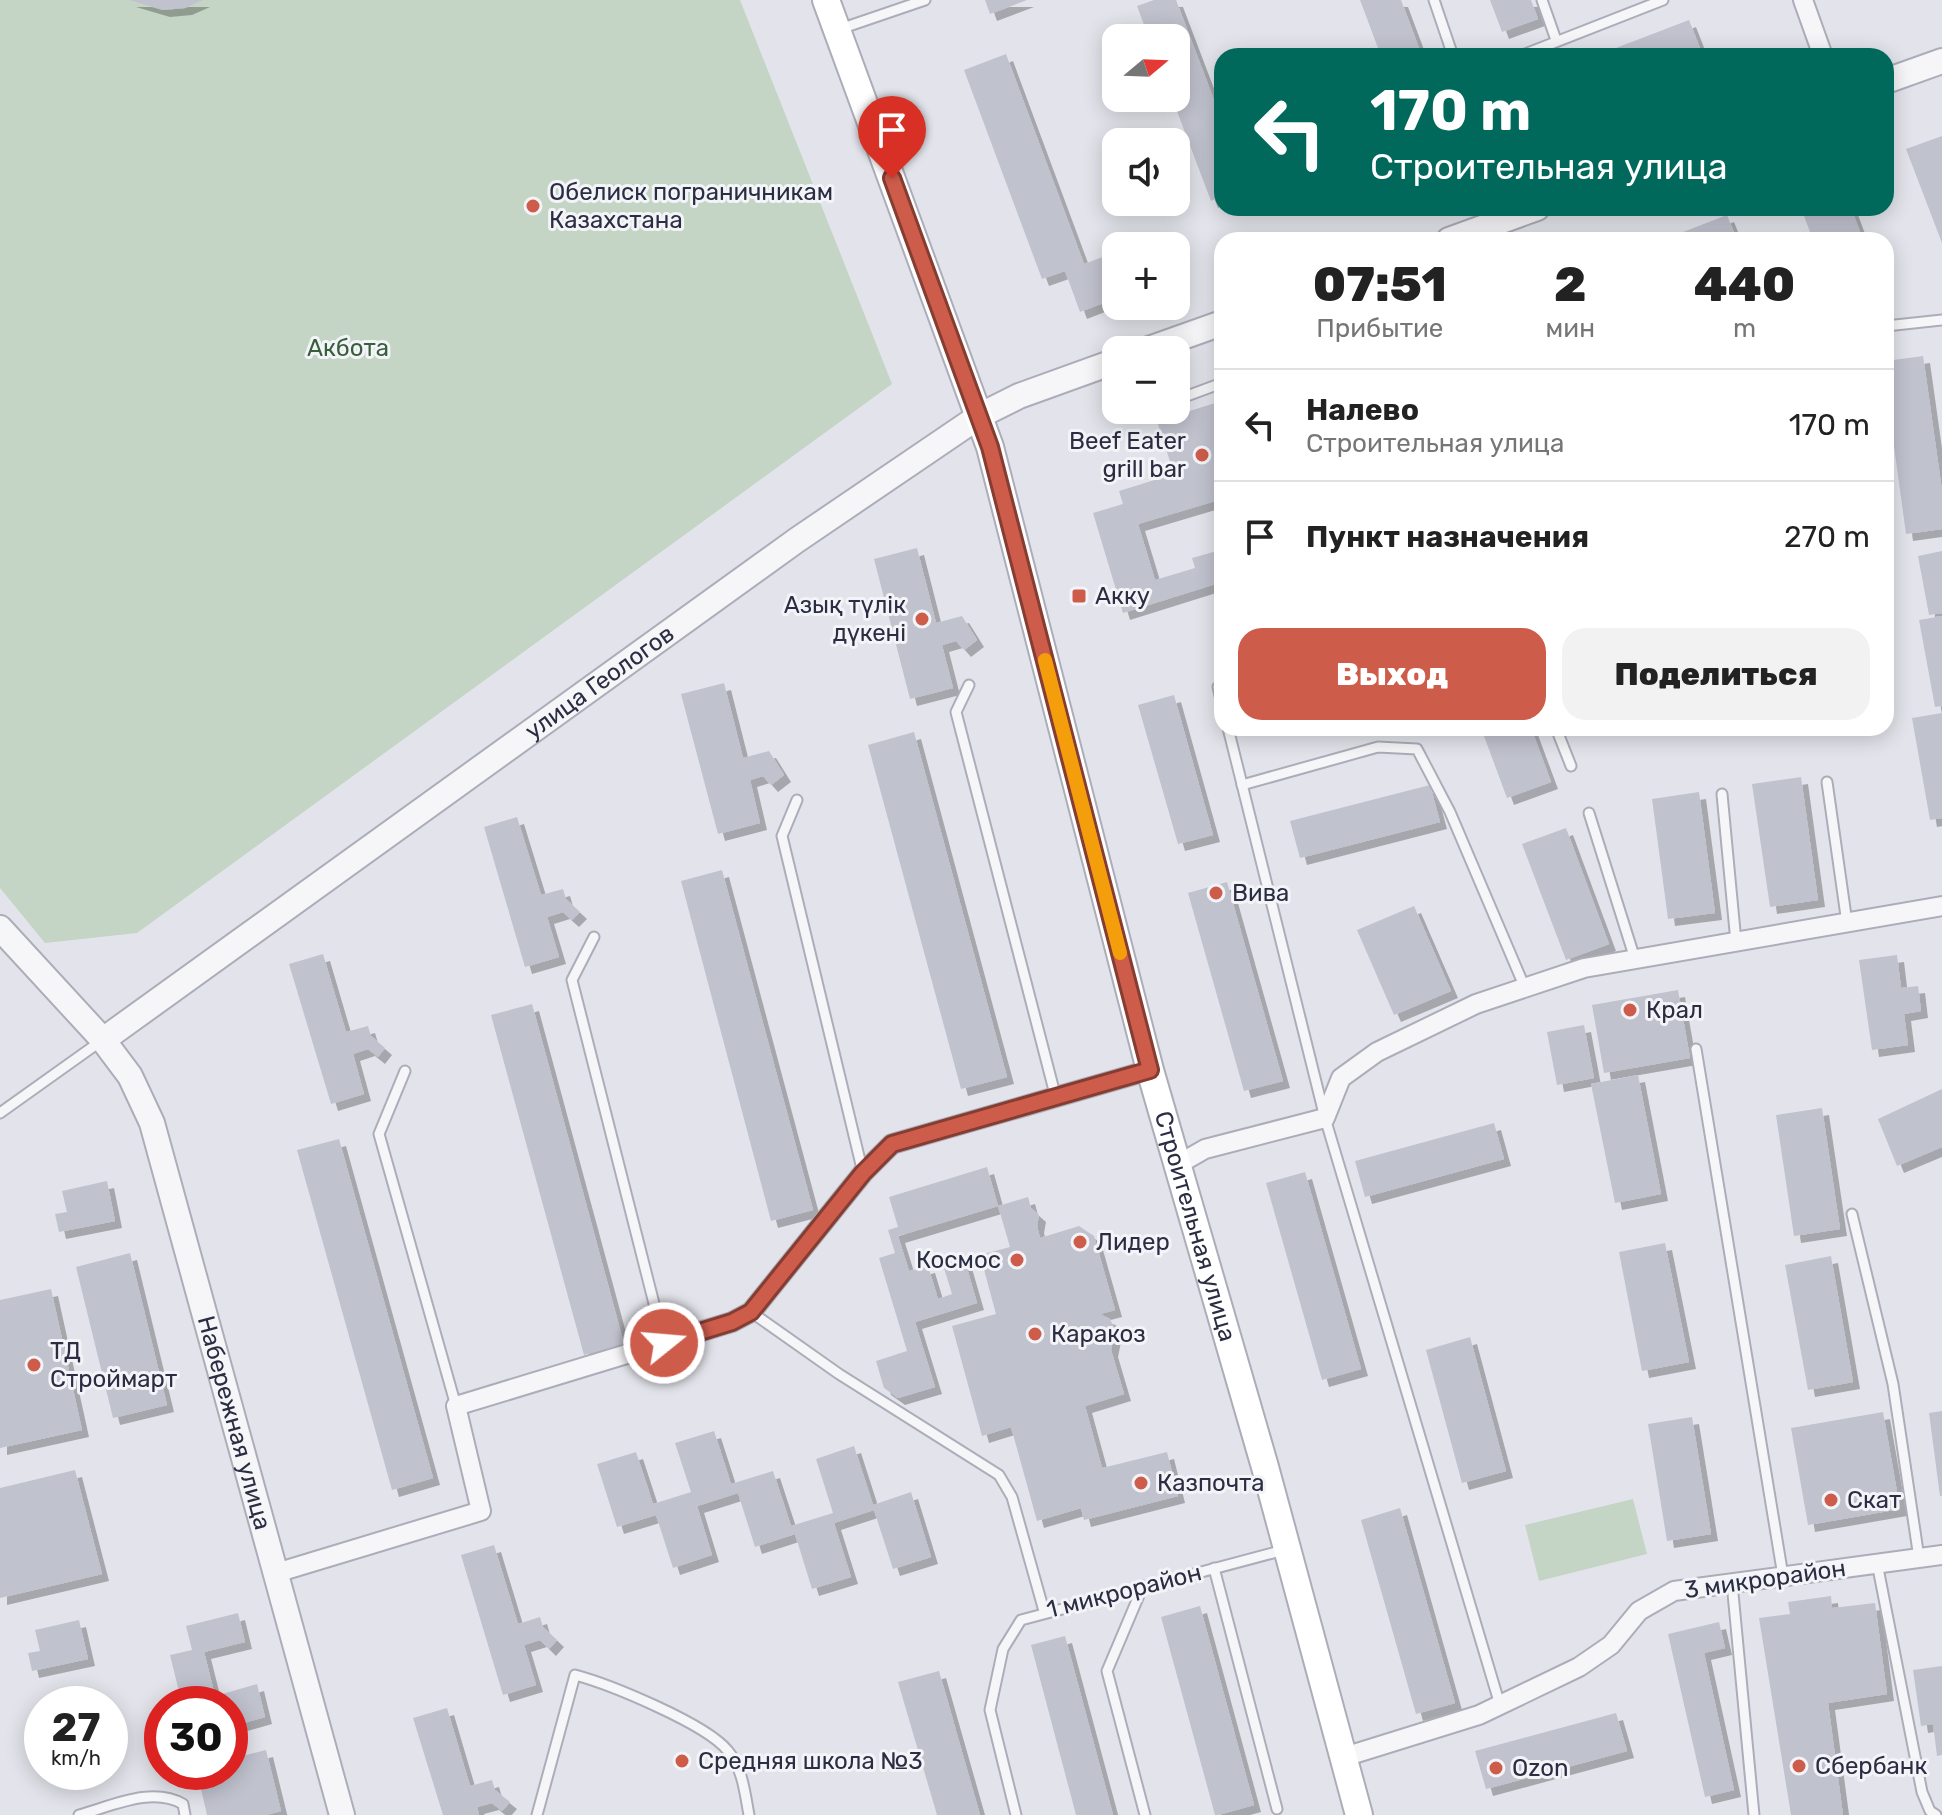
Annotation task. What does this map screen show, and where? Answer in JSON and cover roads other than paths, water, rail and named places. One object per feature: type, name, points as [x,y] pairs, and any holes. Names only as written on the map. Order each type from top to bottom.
[{"type":"main road","name":"Строительная улица","points":[[826,0],[981,415],[1150,1070],[1287,1549],[1359,1815]]},
{"type":"street","points":[[1803,0],[1820,48]]},
{"type":"street","points":[[1894,78],[1942,61]]},
{"type":"street","points":[[1479,232],[1521,216]]},
{"type":"street","points":[[1185,336],[1214,326]]},
{"type":"street","name":"улица Геологов","points":[[103,1040],[797,540],[981,415],[1019,396],[1102,366]]},
{"type":"street","points":[[1177,1165],[1205,1149],[1325,1118],[1341,1078],[1377,1052],[1476,1004],[1584,968],[1942,906]]},
{"type":"street","name":"Набережная улица","points":[[0,928],[103,1040],[130,1076],[152,1123],[342,1815]]},
{"type":"street","points":[[276,1573],[481,1511],[456,1406],[732,1322],[751,1312],[863,1173],[892,1144],[1150,1070]]},
{"type":"street","name":"3 микрорайон","points":[[1344,1757],[1479,1715],[1579,1667],[1611,1645],[1639,1611],[1674,1591],[1942,1555]]},
{"type":"lane","points":[[837,30],[925,0]]},
{"type":"lane","points":[[1434,0],[1450,48]]},
{"type":"lane","points":[[1542,0],[1556,40]]},
{"type":"lane","points":[[1538,48],[1663,0]]},
{"type":"lane","points":[[1894,325],[1942,320]]},
{"type":"lane","points":[[1190,395],[1214,386]]},
{"type":"lane","points":[[969,685],[956,712],[1056,1098]]},
{"type":"lane","points":[[1230,736],[1325,1118],[1500,1705]]},
{"type":"lane","points":[[1559,736],[1571,766]]},
{"type":"lane","points":[[1242,785],[1378,747],[1417,749],[1450,812],[1525,988]]},
{"type":"lane","points":[[1827,782],[1847,923]]},
{"type":"lane","points":[[1722,794],[1736,942]]},
{"type":"lane","points":[[797,800],[782,836],[863,1173]]},
{"type":"lane","points":[[1589,813],[1635,959]]},
{"type":"lane","points":[[594,937],[572,980],[664,1343]]},
{"type":"lane","points":[[0,1113],[103,1040]]},
{"type":"lane","points":[[1696,1049],[1783,1576]]},
{"type":"lane","points":[[405,1071],[379,1134],[456,1406]]},
{"type":"lane","points":[[1852,1214],[1893,1384],[1919,1558]]},
{"type":"lane","points":[[751,1312],[839,1374],[999,1475],[1012,1497],[1044,1611]]},
{"type":"lane","name":"1 микрорайон","points":[[1016,1815],[990,1710],[1003,1649],[1021,1620],[1044,1611],[1287,1549]]},
{"type":"lane","points":[[1877,1563],[1922,1792],[1930,1811],[1936,1815]]},
{"type":"lane","points":[[1214,1568],[1277,1809]]},
{"type":"lane","points":[[1732,1583],[1754,1815]]},
{"type":"lane","points":[[1143,1586],[1107,1671],[1145,1815]]},
{"type":"lane","points":[[537,1815],[575,1675],[693,1725],[728,1751],[743,1779],[749,1815]]},
{"type":"lane","points":[[79,1815],[148,1796],[168,1795],[183,1804],[185,1815]]},
{"type":"place","name":"Обелиск пограничникам Казахстана","points":[[533,206]]},
{"type":"place","name":"Beef Eater grill bar","points":[[1202,455]]},
{"type":"place","name":"Акку","points":[[1079,596]]},
{"type":"place","name":"Азық түлік дүкені","points":[[922,619]]},
{"type":"place","name":"Вива","points":[[1216,893]]},
{"type":"place","name":"Крал","points":[[1630,1010]]},
{"type":"place","name":"Лидер","points":[[1080,1242]]},
{"type":"place","name":"Космос","points":[[1017,1260]]},
{"type":"place","name":"Каракоз","points":[[1035,1334]]},
{"type":"place","name":"ТД Строймарт","points":[[34,1365]]},
{"type":"place","name":"Казпочта","points":[[1141,1483]]},
{"type":"place","name":"Скат","points":[[1831,1500]]},
{"type":"place","name":"Средняя школа №3","points":[[682,1761]]},
{"type":"place","name":"Сбербанк","points":[[1799,1766]]},
{"type":"place","name":"Ozon","points":[[1496,1768]]},
{"type":"park label","name":"Акбота","points":[[348,348]]}]
